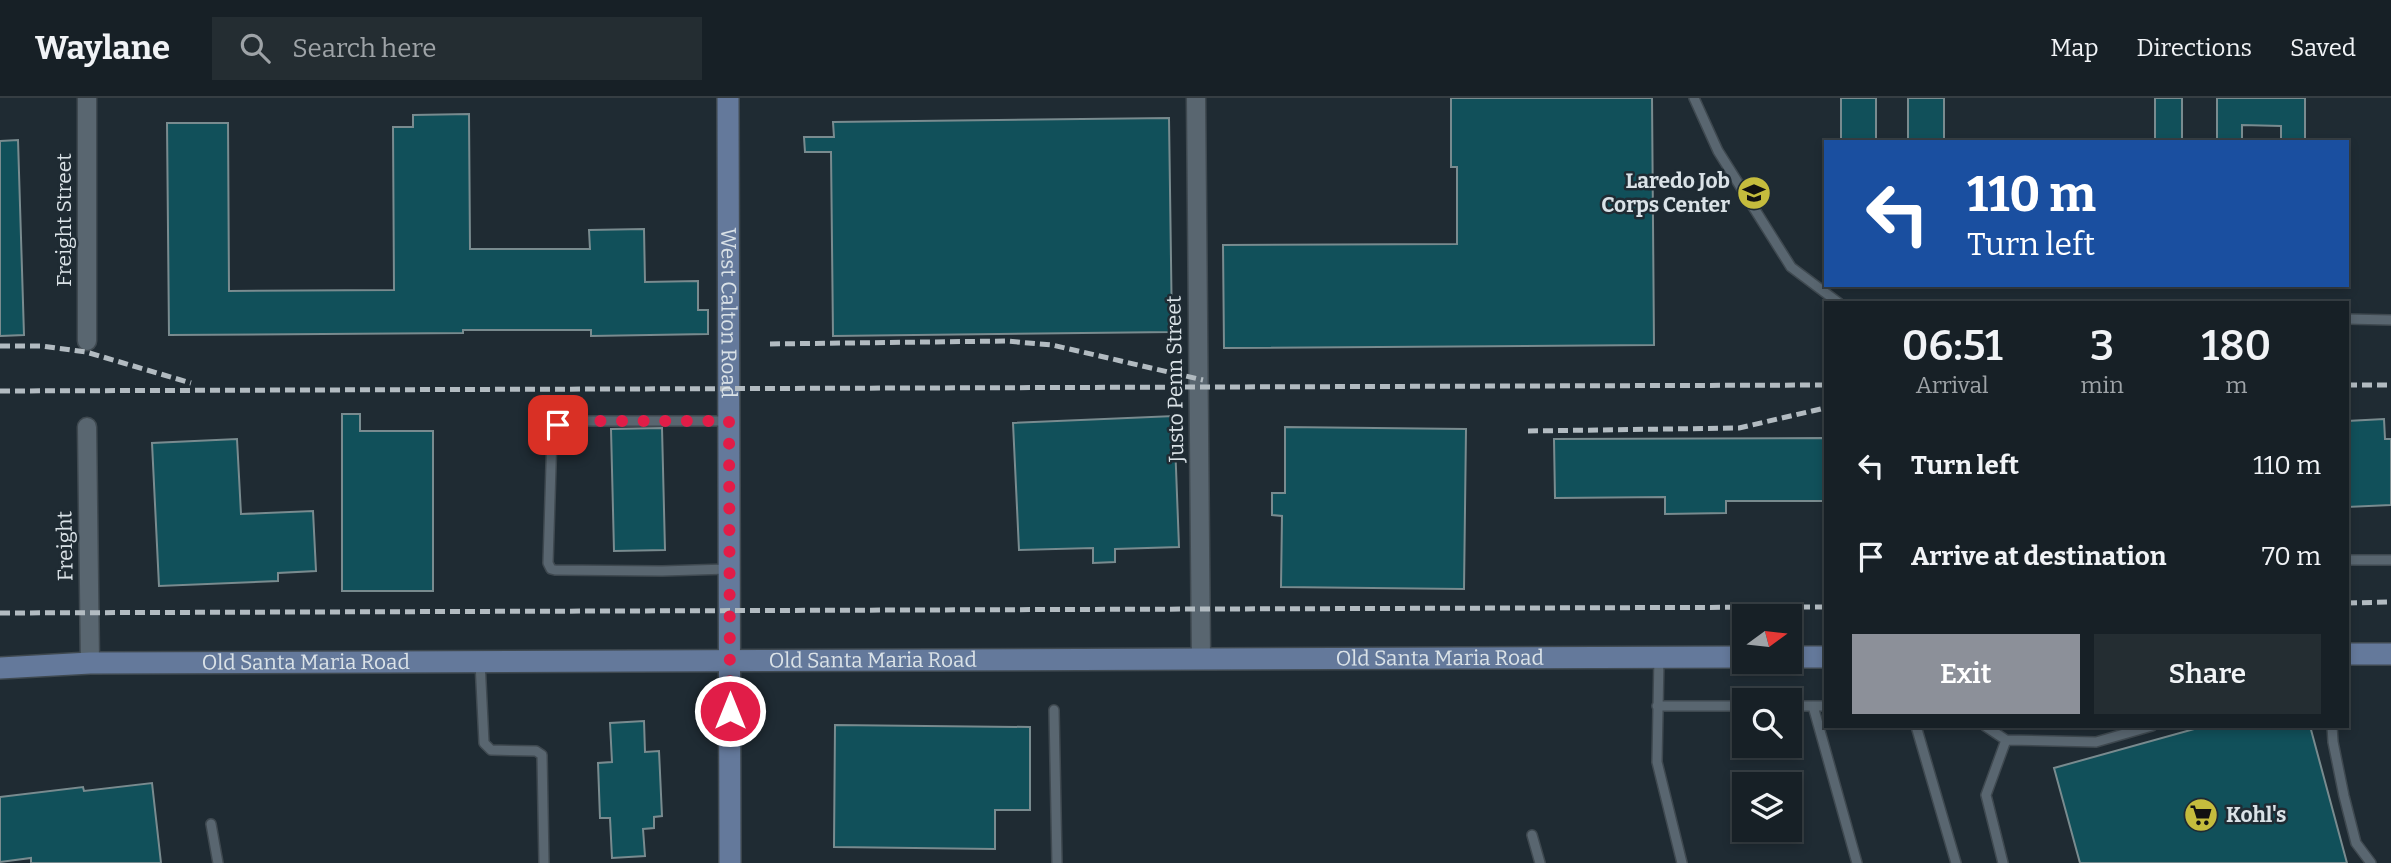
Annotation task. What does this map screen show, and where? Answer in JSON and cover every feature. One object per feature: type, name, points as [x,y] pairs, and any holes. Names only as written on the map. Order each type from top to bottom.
[{"type":"main road","name":"West Calton Road","points":[[728,98],[730,863]]},
{"type":"main road","points":[[2349,654],[2391,654]]},
{"type":"main road","name":"Old Santa Maria Road","points":[[0,668],[90,663],[1732,657]]},
{"type":"main road","points":[[1802,657],[1824,657]]},
{"type":"street","name":"Freight Street","points":[[86,98],[87,341]]},
{"type":"street","name":"Justo Penn Street","points":[[1196,98],[1201,659]]},
{"type":"street","name":"Freight","points":[[87,427],[90,663]]},
{"type":"lane","points":[[1694,98],[1718,150],[1791,267],[1836,301]]},
{"type":"lane","points":[[2349,319],[2391,320]]},
{"type":"lane","points":[[729,421],[568,421],[555,427],[552,433],[548,563],[551,569],[555,570],[730,569]]},
{"type":"lane","points":[[2349,560],[2391,560]]},
{"type":"lane","points":[[1659,657],[1657,762],[1682,863]]},
{"type":"lane","points":[[480,662],[484,743],[491,750],[537,751],[542,755],[544,863]]},
{"type":"lane","points":[[1657,706],[1732,706]]},
{"type":"lane","points":[[1802,706],[1824,706]]},
{"type":"lane","points":[[1814,706],[1857,863]]},
{"type":"lane","points":[[1054,710],[1057,863]]},
{"type":"lane","points":[[1917,728],[1956,863]]},
{"type":"lane","points":[[1988,728],[2006,740],[2096,742],[2145,728]]},
{"type":"lane","points":[[2332,728],[2341,783],[2356,843],[2371,863]]},
{"type":"lane","points":[[2003,863],[1986,795],[2006,740]]},
{"type":"lane","points":[[211,824],[218,863]]},
{"type":"lane","points":[[1532,835],[1540,863]]},
{"type":"building","points":[[1451,98],[1652,98],[1654,345],[1224,348],[1223,245],[1457,244],[1457,167],[1451,167]]},
{"type":"building","points":[[1841,98],[1876,98],[1876,140],[1841,140]]},
{"type":"building","points":[[1908,98],[1944,98],[1944,140],[1908,140]]},
{"type":"building","points":[[2155,98],[2182,98],[2182,140],[2155,140]]},
{"type":"building","points":[[2217,98],[2305,98],[2305,140],[2281,140],[2281,126],[2242,125],[2242,140],[2217,140]]},
{"type":"building","points":[[469,114],[470,249],[590,249],[589,230],[644,229],[645,282],[698,281],[698,310],[708,310],[708,334],[591,336],[591,330],[463,330],[463,333],[169,335],[167,123],[228,123],[229,291],[394,290],[393,127],[413,127],[413,115]]},
{"type":"building","points":[[1169,118],[1172,332],[833,336],[831,152],[805,152],[804,137],[834,137],[833,122]]},
{"type":"building","points":[[18,140],[24,335],[0,336],[0,141]]},
{"type":"building","points":[[342,414],[360,414],[360,431],[433,431],[433,591],[342,591]]},
{"type":"building","points":[[1174,416],[1179,547],[1115,549],[1115,562],[1093,563],[1093,548],[1019,550],[1013,423]]},
{"type":"building","points":[[2384,419],[2385,439],[2391,439],[2391,505],[2349,507],[2349,421]]},
{"type":"building","points":[[1285,427],[1466,429],[1464,589],[1281,587],[1282,516],[1272,515],[1272,493],[1285,493]]},
{"type":"building","points":[[662,428],[665,550],[614,551],[611,429]]},
{"type":"building","points":[[1824,438],[1824,501],[1726,501],[1726,513],[1665,514],[1665,497],[1555,498],[1554,439]]},
{"type":"building","points":[[237,439],[241,514],[313,511],[316,571],[278,573],[278,581],[159,586],[152,443]]},
{"type":"building","points":[[644,721],[645,752],[659,751],[662,816],[654,817],[654,828],[643,829],[645,856],[612,858],[610,818],[600,818],[598,763],[612,762],[610,723]]},
{"type":"building","points":[[835,725],[1030,727],[1030,810],[995,810],[995,849],[834,847]]},
{"type":"building","name":"Kohl's","points":[[2198,728],[2311,728],[2347,863],[2080,863],[2054,768]]},
{"type":"building","points":[[152,783],[161,863],[31,863],[31,858],[0,862],[0,797],[83,787],[84,791]]},
{"type":"railway","points":[[770,344],[1006,341],[1052,345],[1203,380]]},
{"type":"railway","points":[[0,346],[41,346],[86,352],[191,383]]},
{"type":"railway","points":[[0,391],[1824,385]]},
{"type":"railway","points":[[2349,385],[2391,385]]},
{"type":"railway","points":[[1528,431],[1739,428],[1824,408]]},
{"type":"railway","points":[[2349,603],[2391,602]]},
{"type":"railway","points":[[0,613],[1824,607]]},
{"type":"place","name":"Laredo Job Corps Center","points":[[1754,193]]},
{"type":"place","name":"Kohl's","points":[[2201,815]]},
{"type":"route","points":[[558,425],[568,421],[729,421],[730,711]]}]
